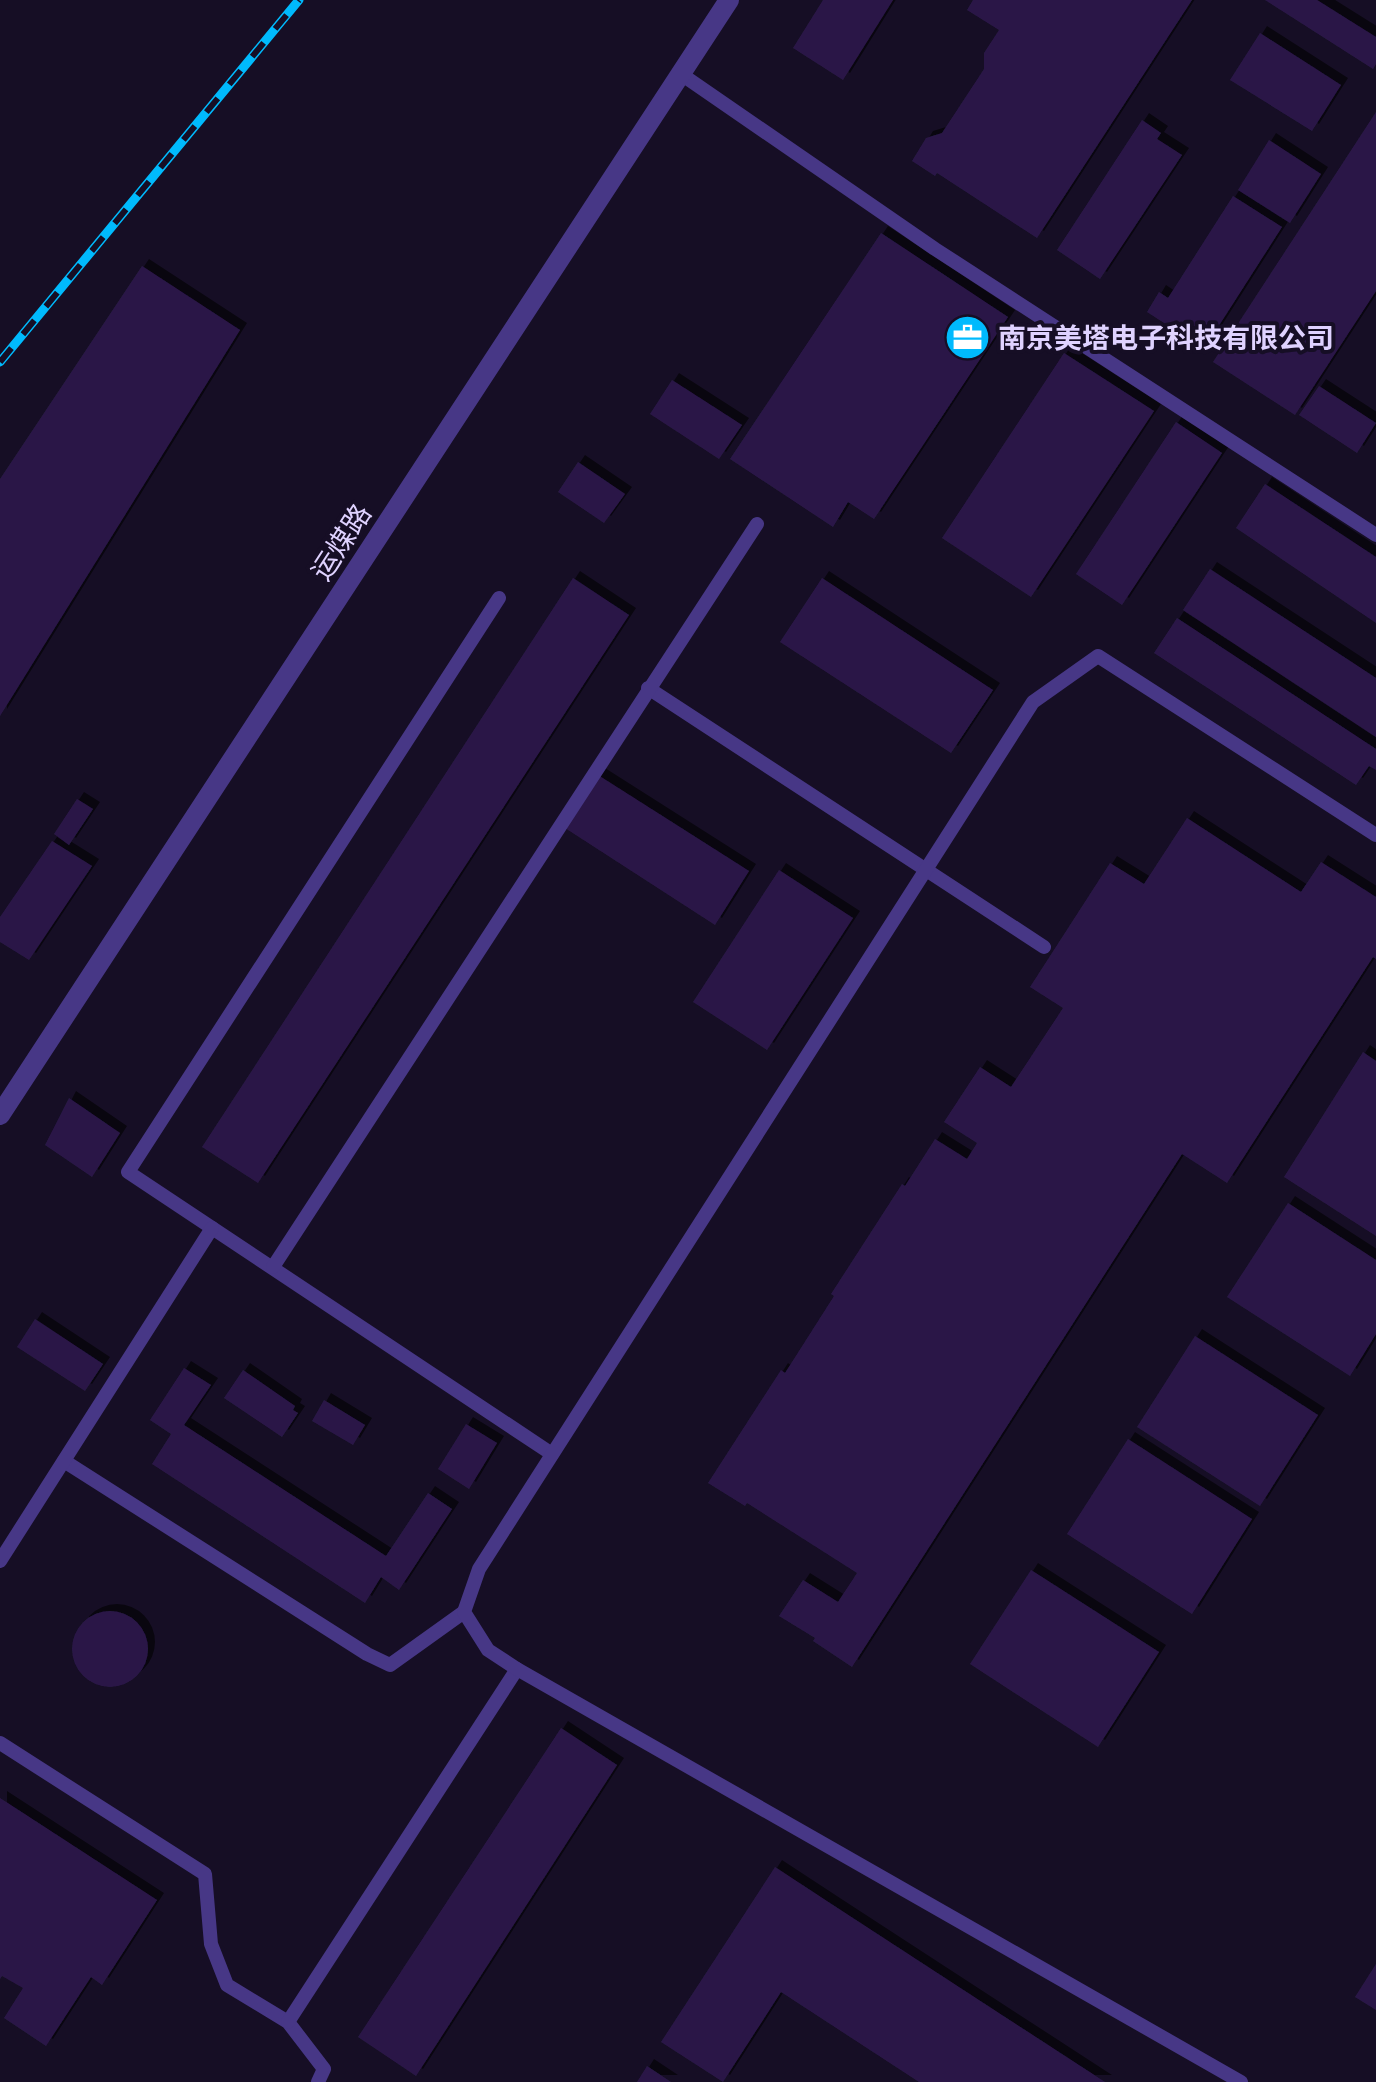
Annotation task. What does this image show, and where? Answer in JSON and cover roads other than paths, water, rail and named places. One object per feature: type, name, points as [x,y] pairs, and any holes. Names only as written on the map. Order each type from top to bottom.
[{"type":"street","name":"运煤路","points":[[0,1115],[729,0]]},
{"type":"lane","points":[[681,74],[935,249],[1376,535]]},
{"type":"lane","points":[[273,1267],[757,524]]},
{"type":"lane","points":[[499,598],[128,1172],[552,1454]]},
{"type":"lane","points":[[64,1461],[367,1654],[390,1665],[464,1612],[479,1569],[1033,702],[1098,656],[1376,835]]},
{"type":"lane","points":[[648,688],[1044,947]]},
{"type":"lane","points":[[0,1561],[212,1228]]},
{"type":"lane","points":[[464,1612],[488,1650],[517,1669],[1241,2082]]},
{"type":"lane","points":[[288,2022],[517,1669]]},
{"type":"lane","points":[[0,1743],[205,1874],[211,1944],[227,1985],[288,2022],[324,2069],[318,2082]]},
{"type":"railway","points":[[0,362],[299,0]]},
{"type":"place","name":"南京美塔电子科技有限公司","points":[[967,338]]}]
